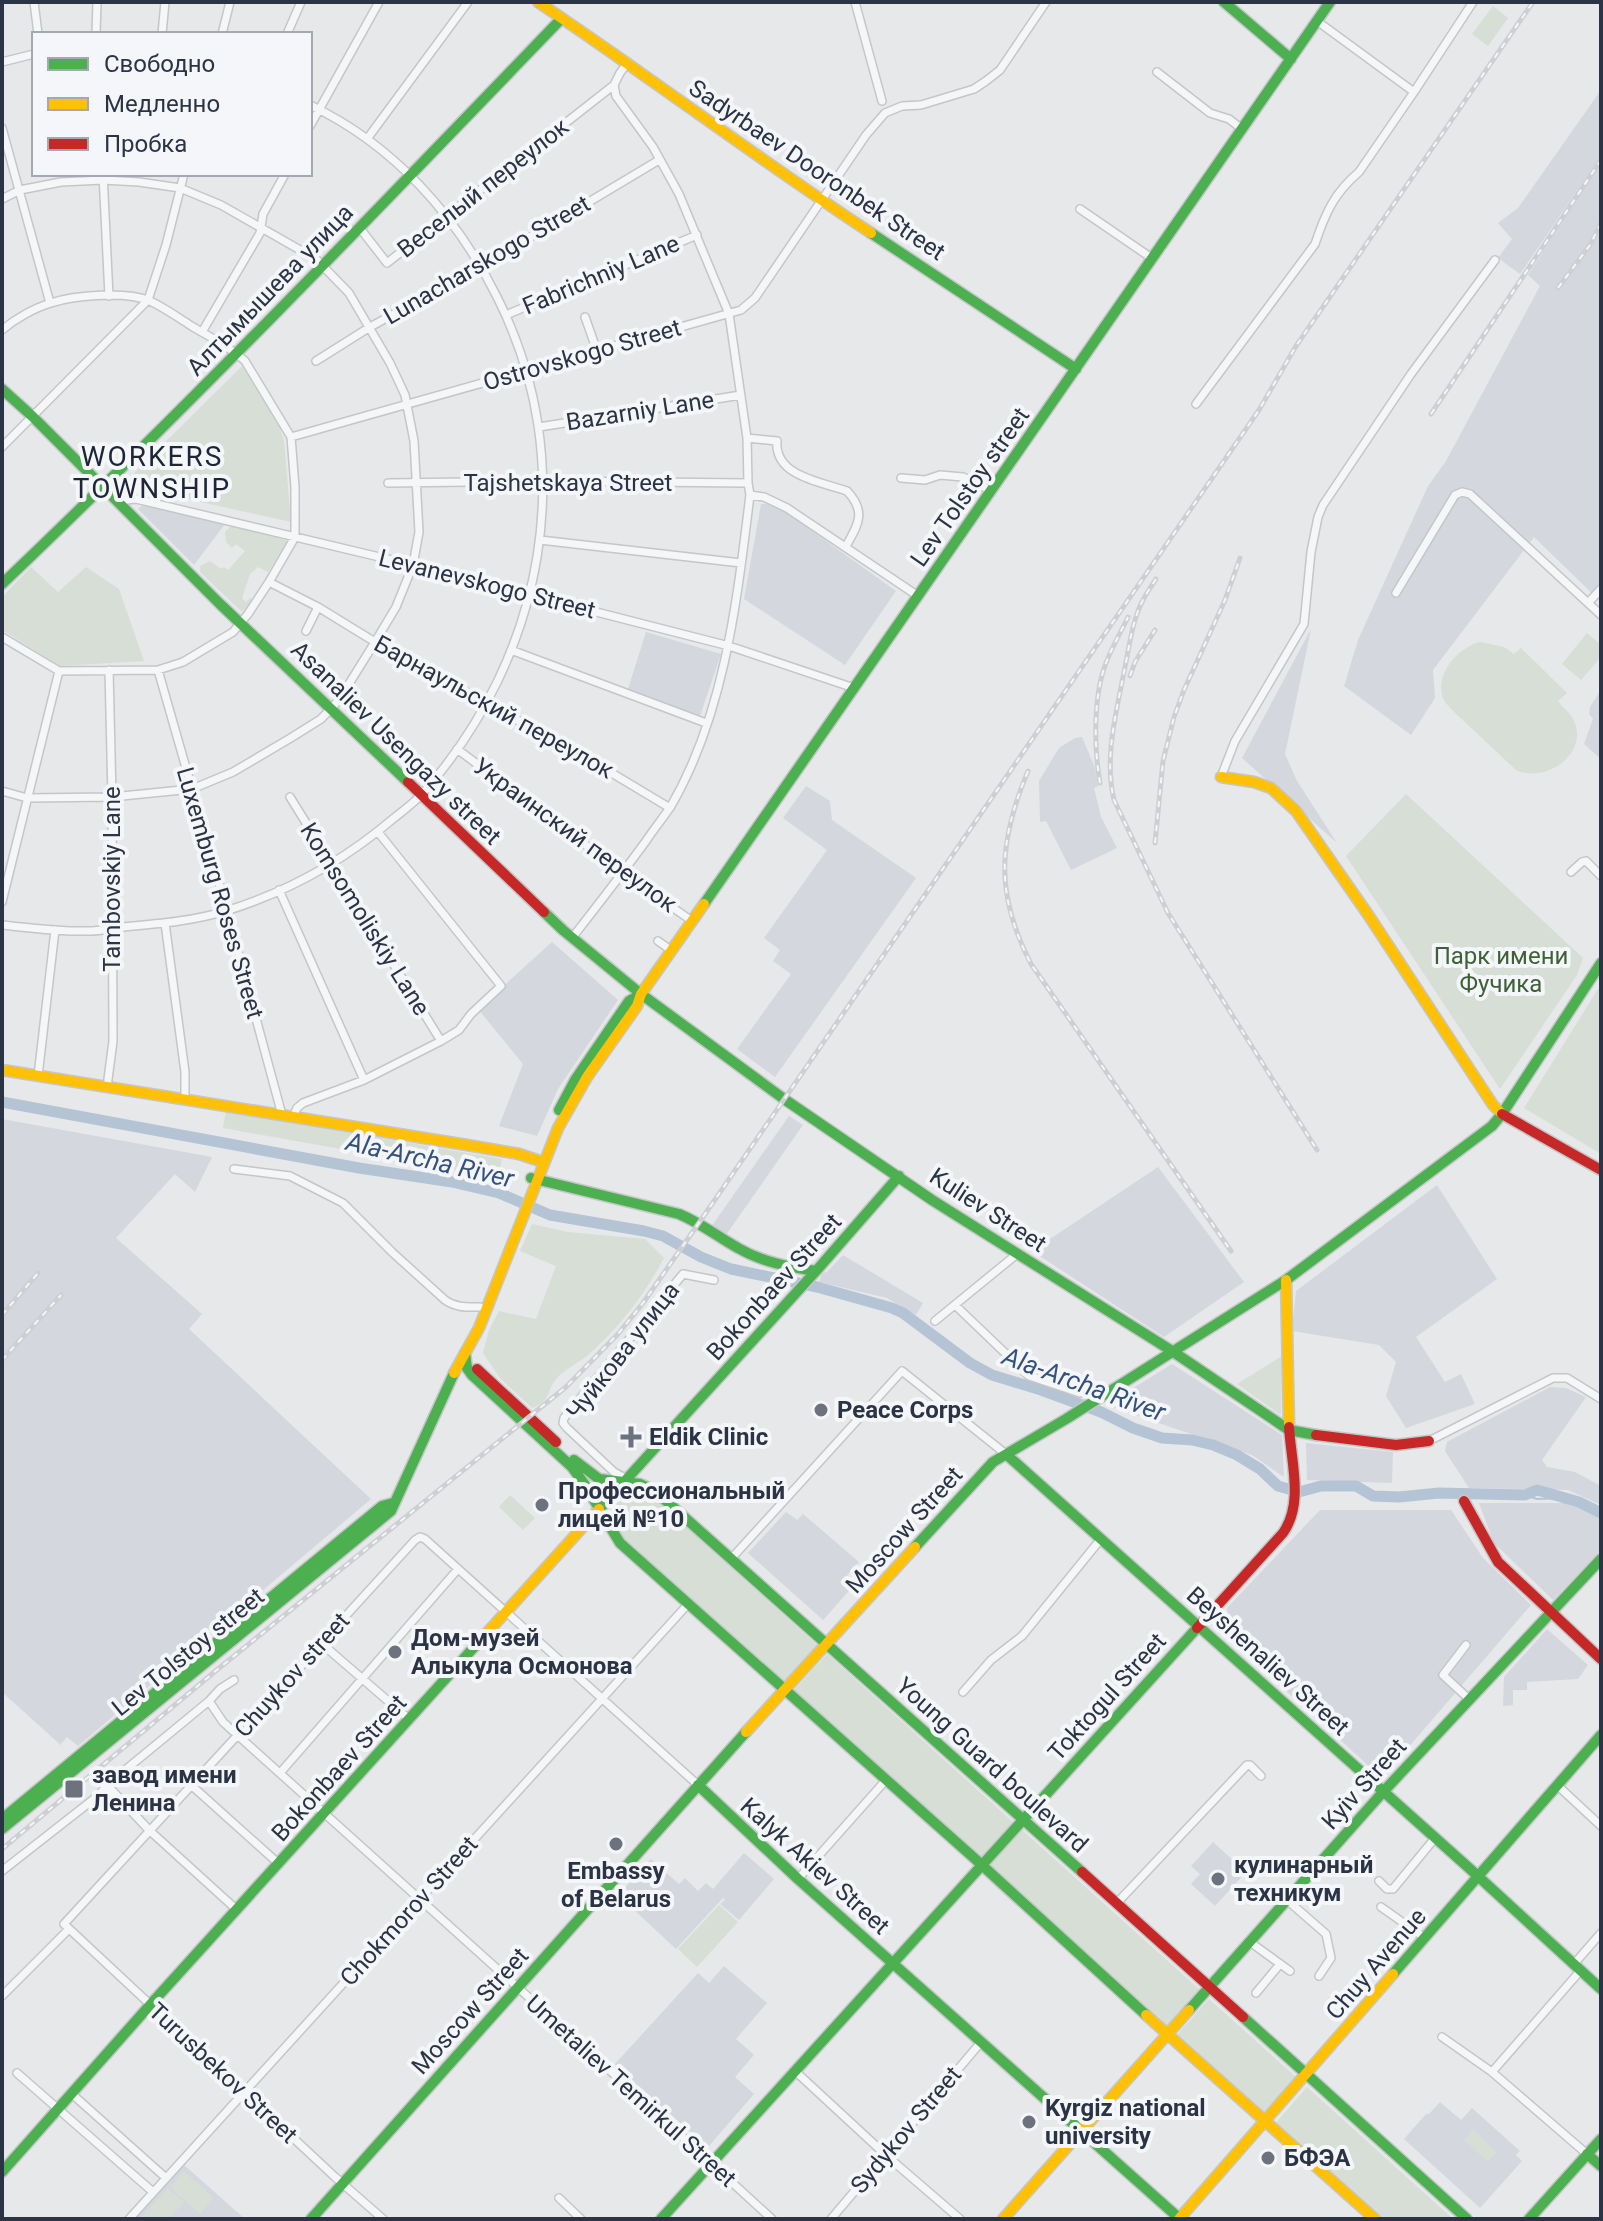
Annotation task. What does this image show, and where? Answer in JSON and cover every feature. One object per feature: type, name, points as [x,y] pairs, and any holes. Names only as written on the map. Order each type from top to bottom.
[{"type":"main road","name":"Sadyrbaev Dooronbek Street","points":[[538,2],[628,62],[821,200],[1076,369]]},
{"type":"main road","points":[[1224,2],[1291,59]]},
{"type":"main road","name":"Lev Tolstoy street","points":[[466,1350],[480,1307],[570,1088],[629,1001],[641,994],[672,951],[1330,2]]},
{"type":"main road","name":"Алтымышева улица","points":[[2,584],[238,354],[561,19]]},
{"type":"main road","name":"Asanaliev Usengazy street","points":[[2,389],[241,623],[572,938],[641,994],[784,1099]]},
{"type":"main road","points":[[1221,777],[1266,784],[1290,804],[1369,916],[1493,1105],[1502,1114],[1601,1170]]},
{"type":"main road","name":"Moscow Street","points":[[311,2219],[698,1785],[993,1462],[1286,1280],[1492,1126],[1601,963]]},
{"type":"main road","points":[[2,1070],[509,1152],[540,1161]]},
{"type":"main road","name":"Kuliev Street","points":[[784,1099],[1289,1430]]},
{"type":"main road","name":"Bokonbaev Street","points":[[2,2172],[899,1176]]},
{"type":"main road","points":[[534,1179],[679,1214],[750,1254],[814,1273]]},
{"type":"main road","name":"Lev Tolstoy street","points":[[2,1829],[391,1511],[450,1380],[479,1328],[518,1218]]},
{"type":"main road","name":"Toktogul Street","points":[[661,2219],[1292,1520],[1295,1501],[1289,1430],[1286,1280]]},
{"type":"main road","points":[[472,1371],[479,1328]]},
{"type":"main road","points":[[466,1350],[472,1371],[584,1481],[606,1525],[620,1543],[1375,2219]]},
{"type":"main road","points":[[450,1380],[472,1371]]},
{"type":"main road","name":"Young Guard boulevard","points":[[472,1371],[596,1478],[641,1483],[655,1491],[1467,2219]]},
{"type":"main road","points":[[1289,1430],[1396,1445],[1429,1441]]},
{"type":"main road","name":"Beyshenaliev Street","points":[[1007,1455],[1601,1989]]},
{"type":"main road","points":[[1464,1501],[1498,1562],[1601,1659]]},
{"type":"main road","name":"Lev Tolstoy street","points":[[2,1819],[382,1506],[393,1503]]},
{"type":"main road","name":"Kyiv Street","points":[[1003,2219],[1383,1792],[1601,1559]]},
{"type":"main road","name":"Chuy Avenue","points":[[1180,2219],[1601,1735]]},
{"type":"main road","name":"Kalyk Akiev Street","points":[[698,1785],[798,1879],[1180,2219]]},
{"type":"main road","points":[[1529,2219],[1601,2139]]},
{"type":"main road","points":[[1587,2154],[1601,2166]]},
{"type":"street","points":[[34,2],[38,32]]},
{"type":"street","points":[[96,32],[97,2]]},
{"type":"street","points":[[162,32],[165,2]]},
{"type":"street","points":[[222,32],[230,2]]},
{"type":"street","points":[[288,32],[301,2]]},
{"type":"street","points":[[312,122],[379,2]]},
{"type":"street","points":[[367,139],[468,2]]},
{"type":"street","points":[[855,2],[882,101]]},
{"type":"street","name":"Ostrovskogo Street","points":[[291,437],[741,310],[755,298],[866,135],[885,113],[974,89],[986,81],[1000,70],[1046,2]]},
{"type":"street","points":[[1196,404],[1315,244],[1325,213],[1348,181],[1359,172],[1473,2]]},
{"type":"street","points":[[1317,21],[1414,92]]},
{"type":"street","points":[[2,62],[32,54]]},
{"type":"street","points":[[572,938],[670,808],[687,775],[729,646],[750,495],[747,438],[729,314],[679,194],[616,96],[614,85],[628,62]]},
{"type":"street","points":[[1157,72],[1210,113],[1229,119],[1242,129]]},
{"type":"street","name":"Веселый переулок","points":[[359,227],[387,263],[614,85]]},
{"type":"street","points":[[2,925],[91,931],[165,923],[227,911],[331,865],[378,832],[421,795],[488,703],[511,650],[530,595],[540,540],[544,481],[539,427],[520,350],[482,266],[448,217],[411,174],[386,152],[312,106]]},
{"type":"street","points":[[2,128],[50,303]]},
{"type":"street","name":"Lunacharskogo Street","points":[[316,361],[659,160]]},
{"type":"street","points":[[2,447],[148,300],[183,176]]},
{"type":"street","points":[[202,332],[260,233],[263,214],[284,176]]},
{"type":"street","points":[[103,177],[109,296]]},
{"type":"street","points":[[2,199],[20,190],[103,177],[180,188],[221,205],[316,259],[349,293],[390,363],[408,405],[418,483],[419,532],[413,565],[396,607],[339,700],[321,719],[233,772],[192,789],[112,797],[27,798],[2,791]]},
{"type":"street","points":[[1080,209],[1153,259]]},
{"type":"street","name":"Fabrichniy Lane","points":[[506,315],[697,235]]},
{"type":"street","points":[[1221,777],[1235,741],[1304,624],[1311,552],[1323,505],[1411,374],[1495,260]]},
{"type":"street","points":[[2,330],[50,303],[80,297],[109,296],[148,300],[245,361],[291,437],[295,487],[295,537],[269,582],[233,632],[183,662],[158,670],[59,671],[2,637]]},
{"type":"street","points":[[585,317],[597,351]]},
{"type":"street","name":"Bazarniy Lane","points":[[539,427],[741,395]]},
{"type":"street","points":[[747,438],[777,441],[778,455],[792,471],[847,491],[852,496],[859,523],[846,546]]},
{"type":"street","points":[[901,478],[963,477],[992,491]]},
{"type":"street","name":"Tajshetskaya Street","points":[[388,483],[748,483]]},
{"type":"street","points":[[1396,593],[1455,495],[1462,492],[1470,494],[1601,615]]},
{"type":"street","points":[[750,495],[775,501],[918,596]]},
{"type":"street","name":"Levanevskogo Street","points":[[116,502],[136,499],[413,565],[729,646],[854,688]]},
{"type":"street","points":[[540,540],[741,563]]},
{"type":"street","name":"Барнаульский переулок","points":[[269,582],[590,760],[670,808]]},
{"type":"street","points":[[1588,603],[1601,589]]},
{"type":"street","points":[[306,631],[318,607]]},
{"type":"street","points":[[511,650],[706,723]]},
{"type":"street","name":"Tambovskiy Lane","points":[[107,1087],[113,1041],[109,670]]},
{"type":"street","name":"Luxemburg Roses Street","points":[[158,670],[288,1116]]},
{"type":"street","points":[[2,902],[59,671]]},
{"type":"street","name":"Украинский переулок","points":[[457,749],[692,921]]},
{"type":"street","name":"Komsomoliskiy Lane","points":[[290,797],[441,1041]]},
{"type":"street","points":[[288,1116],[303,1103],[364,1080],[441,1041],[459,1030],[501,986],[378,832]]},
{"type":"street","points":[[1571,872],[1586,861],[1601,876]]},
{"type":"street","points":[[279,890],[364,1080]]},
{"type":"street","points":[[165,923],[185,1072],[185,1100]]},
{"type":"street","points":[[38,1076],[55,930]]},
{"type":"street","points":[[658,941],[672,951]]},
{"type":"street","points":[[234,1169],[290,1176],[343,1203],[445,1300],[452,1305],[480,1307]]},
{"type":"street","points":[[935,1321],[1017,1254]]},
{"type":"street","name":"Чуйкова улица","points":[[625,1480],[567,1428],[564,1418],[683,1274],[714,1280]]},
{"type":"street","points":[[955,1305],[1029,1376],[1080,1393],[1097,1388],[1104,1395]]},
{"type":"street","name":"Beyshenaliev Street","points":[[730,1560],[902,1371],[1007,1455]]},
{"type":"street","points":[[1429,1441],[1553,1378],[1567,1378],[1601,1399]]},
{"type":"street","name":"Chuykov street","points":[[66,1926],[149,1830],[415,1540],[420,1537],[425,1539]]},
{"type":"street","name":"Kalyk Akiev Street","points":[[425,1539],[698,1785]]},
{"type":"street","points":[[963,1692],[991,1660],[1022,1636],[1100,1540]]},
{"type":"street","points":[[280,1773],[458,1569]]},
{"type":"street","name":"Chokmorov Street","points":[[129,2219],[689,1603]]},
{"type":"street","points":[[321,1643],[410,1720]]},
{"type":"street","points":[[1466,1645],[1443,1675],[1469,1699]]},
{"type":"street","points":[[2,1871],[99,1795],[107,1785],[234,1680]]},
{"type":"street","name":"Umetaliev Temirkul Street","points":[[209,1701],[223,1722],[772,2219]]},
{"type":"street","points":[[1116,1904],[1247,1765],[1261,1776]]},
{"type":"street","points":[[798,1879],[886,1780]]},
{"type":"street","points":[[107,1785],[149,1830],[237,1910]]},
{"type":"street","points":[[191,1785],[279,1864]]},
{"type":"street","points":[[1557,1785],[1601,1826]]},
{"type":"street","points":[[1379,1881],[1387,1889],[1393,1889],[1435,1838]]},
{"type":"street","points":[[1287,1900],[1327,1937],[1331,1958],[1319,1976]]},
{"type":"street","points":[[1381,1907],[1425,1938]]},
{"type":"street","points":[[2,1996],[66,1926]]},
{"type":"street","name":"Turusbekov Street","points":[[66,1926],[243,2093],[383,2219]]},
{"type":"street","points":[[1492,2072],[1601,1933]]},
{"type":"street","points":[[1250,1942],[1290,1971]]},
{"type":"street","points":[[1256,1993],[1280,1964]]},
{"type":"street","points":[[1442,2037],[1492,2072],[1587,2154]]},
{"type":"street","name":"Sydykov Street","points":[[831,2219],[982,2041]]},
{"type":"street","points":[[795,2071],[960,2219]]},
{"type":"street","points":[[17,2073],[153,2192]]},
{"type":"street","points":[[72,2094],[166,2178]]},
{"type":"street","points":[[559,2198],[581,2219]]},
{"type":"shaded area","points":[[1601,90],[1601,156],[1520,274],[1498,258],[1512,239],[1498,223],[1518,208]]},
{"type":"shaded area","points":[[1601,162],[1601,602],[1534,537],[1433,670],[1435,698],[1411,735],[1344,686],[1358,640],[1428,486],[1446,461],[1540,286],[1528,275]]},
{"type":"shaded area","points":[[773,503],[896,591],[845,665],[744,599],[761,504]]},
{"type":"shaded area","points":[[144,504],[225,524],[194,565],[138,509]]},
{"type":"shaded area","points":[[1311,629],[1285,754],[1297,781],[1337,843],[1242,758]]},
{"type":"shaded area","points":[[646,632],[721,654],[700,716],[628,689]]},
{"type":"shaded area","points":[[1601,690],[1601,759],[1584,744],[1593,719],[1589,714],[1590,707]]},
{"type":"shaded area","points":[[1082,737],[1095,768],[1098,786],[1094,788],[1101,817],[1117,848],[1071,870],[1046,821],[1040,822],[1039,781],[1059,748]]},
{"type":"shaded area","points":[[806,786],[830,801],[832,820],[916,878],[775,1077],[737,1049],[791,974],[773,961],[780,950],[764,938],[827,850],[783,818]]},
{"type":"shaded area","points":[[552,942],[618,1000],[558,1089],[537,1136],[499,1126],[523,1064],[478,1009]]},
{"type":"shaded area","points":[[789,1116],[803,1125],[726,1235],[711,1227]]},
{"type":"shaded area","points":[[2,1119],[212,1157],[195,1192],[175,1174],[116,1238],[202,1314],[189,1329],[371,1499],[78,1746],[67,1737],[60,1745],[2,1692]]},
{"type":"shaded area","points":[[1158,1167],[1244,1282],[1164,1337],[1032,1251]]},
{"type":"shaded area","points":[[1437,1185],[1497,1279],[1416,1337],[1445,1382],[1461,1374],[1475,1404],[1406,1428],[1386,1396],[1396,1362],[1379,1345],[1292,1331],[1296,1291]]},
{"type":"shaded area","points":[[843,1255],[923,1303],[916,1315],[887,1298],[819,1282],[822,1273],[827,1272]]},
{"type":"shaded area","points":[[1172,1364],[1282,1435],[1284,1477],[1252,1455],[1106,1405]]},
{"type":"shaded area","points":[[1550,1387],[1566,1388],[1586,1397],[1542,1460],[1547,1467],[1575,1472],[1601,1486],[1601,1505],[1568,1490],[1469,1488],[1445,1451],[1447,1442]]},
{"type":"shaded area","points":[[1306,1443],[1393,1452],[1392,1483],[1307,1480]]},
{"type":"shaded area","points":[[1479,1503],[1572,1503],[1601,1519],[1601,1550],[1553,1600],[1494,1543]]},
{"type":"shaded area","points":[[1320,1510],[1451,1510],[1483,1558],[1531,1605],[1382,1778],[1230,1640],[1227,1608]]},
{"type":"shaded area","points":[[786,1512],[797,1520],[803,1514],[859,1562],[847,1575],[856,1583],[823,1620],[748,1553]]},
{"type":"shaded area","points":[[1547,1629],[1588,1665],[1578,1679],[1527,1682],[1527,1690],[1513,1690],[1513,1705],[1503,1706],[1504,1677]]},
{"type":"shaded area","name":"кулинарный техникум","points":[[1213,1842],[1246,1872],[1215,1906],[1191,1884],[1200,1874],[1191,1866]]},
{"type":"shaded area","points":[[744,1853],[774,1879],[739,1920],[720,1904],[725,1900],[723,1898],[676,1949],[618,1895],[651,1859],[679,1884],[685,1878],[698,1891],[706,1883],[713,1889]]},
{"type":"shaded area","points":[[724,1966],[767,2003],[736,2039],[754,2055],[735,2077],[754,2094],[708,2147],[614,2065],[698,1973],[709,1983]]},
{"type":"shaded area","points":[[1440,2102],[1461,2120],[1472,2108],[1520,2151],[1516,2155],[1522,2161],[1480,2208],[1404,2139]]},
{"type":"shaded area","points":[[183,2164],[245,2219],[133,2219]]},
{"type":"green space","points":[[1493,6],[1508,18],[1488,46],[1472,34]]},
{"type":"green space","points":[[242,366],[279,426],[284,441],[291,522],[187,499],[127,480]]},
{"type":"green space","points":[[233,524],[288,541],[268,572],[258,567],[250,574],[242,598],[246,602],[250,598],[254,600],[242,612],[200,572],[200,566],[210,561],[228,570],[245,551],[236,544],[232,548],[226,542],[225,532]]},
{"type":"green space","points":[[31,567],[58,592],[86,567],[119,589],[144,661],[60,666],[2,630],[2,597]]},
{"type":"green space","points":[[1587,633],[1601,645],[1601,657],[1581,680],[1562,664]]},
{"type":"green space","points":[[1480,642],[1504,647],[1514,654],[1521,648],[1567,693],[1558,701],[1573,718],[1577,733],[1570,755],[1562,763],[1539,773],[1516,770],[1445,701],[1441,689],[1445,671],[1464,649]]},
{"type":"green space","name":"Парк имени Фучика","points":[[1406,794],[1583,958],[1577,975],[1500,1089],[1346,856]]},
{"type":"green space","name":"Парк имени Фучика","points":[[1598,989],[1601,989],[1601,1154],[1524,1108]]},
{"type":"green space","points":[[226,1111],[502,1159],[498,1177],[223,1128]]},
{"type":"green space","points":[[532,1224],[568,1232],[645,1239],[664,1258],[621,1322],[588,1355],[561,1374],[543,1402],[532,1408],[500,1378],[483,1353],[489,1330],[499,1311],[536,1319],[556,1266],[520,1251]]},
{"type":"green space","points":[[1282,1356],[1281,1415],[1237,1384]]},
{"type":"green space","points":[[627,1489],[649,1494],[818,1646],[784,1683],[615,1531],[606,1517]]},
{"type":"green space","points":[[510,1495],[535,1518],[523,1530],[499,1507]]},
{"type":"green space","points":[[827,1654],[1013,1822],[979,1859],[793,1691]]},
{"type":"green space","points":[[1021,1829],[1200,1990],[1166,2027],[987,1866]]},
{"type":"green space","points":[[719,1905],[738,1922],[697,1967],[678,1949]]},
{"type":"green space","points":[[1209,1999],[1296,2077],[1262,2114],[1176,2036]]},
{"type":"green space","points":[[1307,2087],[1453,2219],[1379,2219],[1274,2125]]},
{"type":"green space","points":[[1473,2129],[1497,2152],[1488,2162],[1464,2140]]},
{"type":"green space","points":[[184,2171],[214,2198],[200,2214],[170,2187]]},
{"type":"green space","points":[[168,2188],[184,2202],[169,2219],[140,2219]]},
{"type":"waterway","name":"Ala-Archa River","points":[[2,1102],[359,1168],[452,1182],[499,1193],[550,1215],[663,1236],[731,1269],[817,1287],[892,1308],[992,1375],[1101,1412],[1162,1438],[1213,1445],[1260,1469],[1278,1486],[1299,1492],[1321,1486],[1356,1486],[1373,1496],[1399,1497],[1439,1493],[1525,1495],[1537,1490],[1579,1502],[1601,1513]]},
{"type":"waterway","points":[[1525,1495],[1537,1499],[1562,1498]]},
{"type":"railway","points":[[2,1849],[566,1387],[618,1334],[703,1217],[1259,410],[1296,346],[1533,2]]},
{"type":"railway","points":[[1431,414],[1601,160]]},
{"type":"railway","points":[[1558,288],[1590,245],[1601,223]]},
{"type":"railway","points":[[1155,843],[1163,761],[1174,717],[1240,558]]},
{"type":"railway","points":[[1156,579],[1136,617],[1118,704],[1110,768],[1114,800],[1168,913],[1317,1150]]},
{"type":"railway","points":[[1100,783],[1096,738],[1099,691],[1106,663],[1128,617]]},
{"type":"railway","points":[[1130,676],[1155,630]]},
{"type":"railway","points":[[1028,771],[1006,845],[1006,891],[1019,939],[1031,964],[1231,1251]]},
{"type":"railway","points":[[2,1315],[38,1273]]},
{"type":"railway","points":[[2,1360],[61,1295]]},
{"type":"traffic: fast","points":[[1224,2],[1291,59]]},
{"type":"traffic: fast","points":[[704,904],[1330,2]]},
{"type":"traffic: fast","points":[[2,584],[215,375],[561,19]]},
{"type":"traffic: fast","points":[[871,233],[1076,369]]},
{"type":"traffic: fast","points":[[2,389],[220,604],[408,782]]},
{"type":"traffic: fast","points":[[544,912],[641,994],[784,1099],[932,1200],[1172,1351],[1289,1430],[1316,1435]]},
{"type":"traffic: fast","points":[[915,1547],[993,1462],[1286,1280],[1492,1126],[1601,963]]},
{"type":"traffic: fast","points":[[559,1110],[575,1080],[629,1001],[641,994]]},
{"type":"traffic: fast","points":[[624,1482],[899,1176]]},
{"type":"traffic: fast","points":[[531,1178],[679,1214],[757,1257],[816,1271]]},
{"type":"traffic: fast","points":[[465,1353],[467,1368],[472,1375],[572,1467],[620,1543],[1146,2015]]},
{"type":"traffic: fast","points":[[2,1829],[391,1511],[454,1373]]},
{"type":"traffic: fast","points":[[1007,1455],[1601,1989]]},
{"type":"traffic: fast","points":[[574,1460],[599,1479],[640,1484],[655,1491],[1082,1872]]},
{"type":"traffic: fast","points":[[599,1509],[624,1482]]},
{"type":"traffic: fast","points":[[2,1819],[382,1506],[393,1503]]},
{"type":"traffic: fast","points":[[1189,2010],[1383,1792],[1601,1559]]},
{"type":"traffic: fast","points":[[661,2219],[1197,1628]]},
{"type":"traffic: fast","points":[[2,2172],[476,1645]]},
{"type":"traffic: fast","points":[[311,2219],[746,1732]]},
{"type":"traffic: fast","points":[[1393,1974],[1601,1735]]},
{"type":"traffic: fast","points":[[698,1785],[798,1879],[1180,2219]]},
{"type":"traffic: fast","points":[[1243,2017],[1467,2219]]},
{"type":"traffic: fast","points":[[1529,2219],[1601,2139]]},
{"type":"traffic: fast","points":[[1587,2154],[1601,2166]]},
{"type":"traffic: slow","points":[[538,2],[871,233]]},
{"type":"traffic: slow","points":[[1221,777],[1271,788],[1296,811],[1502,1114]]},
{"type":"traffic: slow","points":[[454,1373],[479,1328],[558,1128],[587,1077],[637,1006],[641,994],[704,904]]},
{"type":"traffic: slow","points":[[2,1070],[467,1145],[519,1154],[543,1162]]},
{"type":"traffic: slow","points":[[1286,1280],[1289,1427]]},
{"type":"traffic: slow","points":[[476,1645],[599,1509]]},
{"type":"traffic: slow","points":[[746,1732],[915,1547]]},
{"type":"traffic: slow","points":[[1179,2219],[1393,1974]]},
{"type":"traffic: slow","points":[[1003,2219],[1189,2010]]},
{"type":"traffic: slow","points":[[1146,2015],[1375,2219]]},
{"type":"traffic: jam","points":[[408,782],[544,912]]},
{"type":"traffic: jam","points":[[1502,1114],[1601,1170]]},
{"type":"traffic: jam","points":[[477,1369],[556,1442]]},
{"type":"traffic: jam","points":[[1197,1628],[1283,1533],[1289,1521],[1295,1496],[1289,1427]]},
{"type":"traffic: jam","points":[[1316,1435],[1396,1445],[1429,1441]]},
{"type":"traffic: jam","points":[[1464,1501],[1498,1562],[1601,1659]]},
{"type":"traffic: jam","points":[[1082,1872],[1243,2017]]},
{"type":"place","name":"Peace Corps","points":[[821,1410]]},
{"type":"place","name":"Eldik Clinic","points":[[631,1437]]},
{"type":"place","name":"Профессиональный лицей №10","points":[[542,1505]]},
{"type":"place","name":"Дом-музей Алыкула Осмонова","points":[[395,1652]]},
{"type":"place","name":"завод имени Ленина","points":[[74,1789]]},
{"type":"place","name":"Embassy of Belarus","points":[[616,1844]]},
{"type":"place","name":"кулинарный техникум","points":[[1218,1879]]},
{"type":"place","name":"Kyrgiz national university","points":[[1029,2122]]},
{"type":"place","name":"БФЭА","points":[[1268,2158]]},
{"type":"district","name":"WORKERS TOWNSHIP","points":[[152,472]]}]
